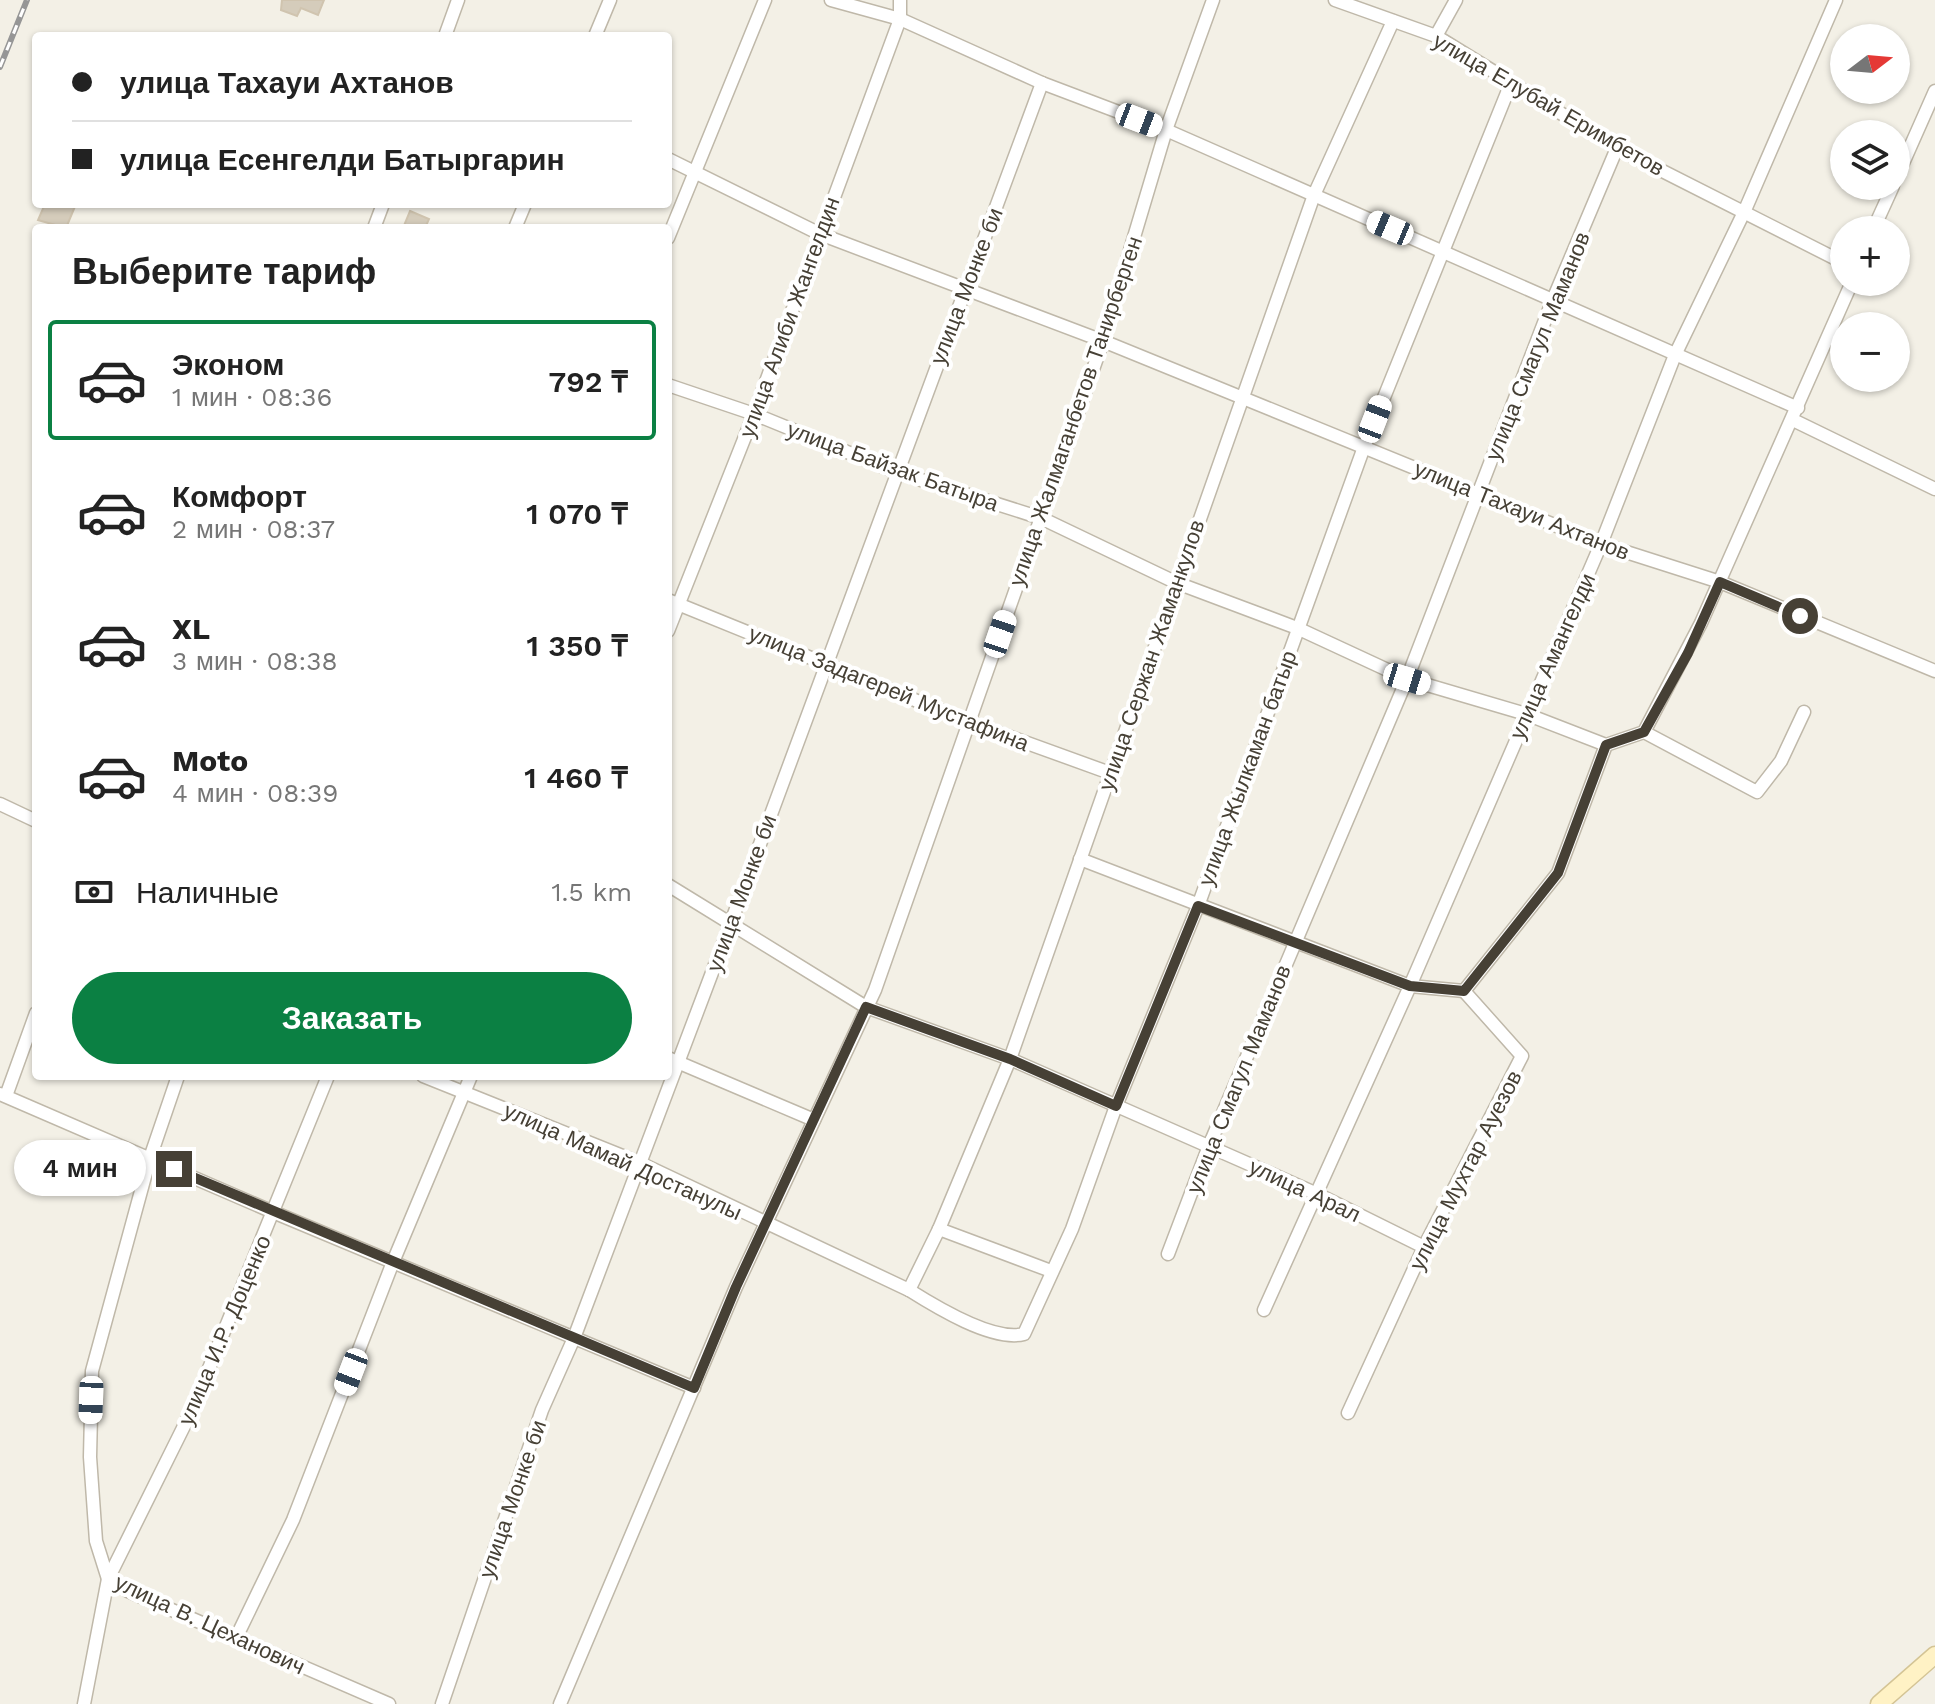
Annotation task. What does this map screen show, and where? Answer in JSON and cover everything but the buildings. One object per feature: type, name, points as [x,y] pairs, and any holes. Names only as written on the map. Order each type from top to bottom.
[{"type":"street","points":[[446,32],[458,0]]},
{"type":"street","points":[[597,32],[610,0]]},
{"type":"street","points":[[672,228],[765,0]]},
{"type":"street","points":[[831,0],[900,19],[1042,83],[1166,130],[1442,250],[1675,355],[1795,414],[1935,489]]},
{"type":"street","name":"улица Алиби Жангелдин","points":[[674,602],[754,414],[900,19],[900,0]]},
{"type":"street","name":"улица Жалмаганбетов Танирберген","points":[[560,1704],[766,1224],[866,1007],[1103,341],[1166,130],[1213,0]]},
{"type":"street","name":"улица Елубай Еримбетов","points":[[1335,0],[1436,36],[1617,148],[1830,256]]},
{"type":"street","points":[[1436,36],[1456,0]]},
{"type":"street","name":"улица Амангелди","points":[[1264,1310],[1410,986],[1601,544],[1675,355],[1745,210],[1836,0]]},
{"type":"street","name":"улица Сержан Жаманкулов","points":[[909,1290],[939,1229],[1010,1059],[1314,195],[1393,21]]},
{"type":"street","name":"улица Монке би","points":[[673,1059],[730,925],[1042,83]]},
{"type":"street","name":"улица Жылкаман батыр","points":[[909,1290],[942,1311],[1012,1337],[1024,1334],[1072,1229],[1116,1106],[1198,906],[1364,447],[1511,83]]},
{"type":"street","points":[[1910,147],[1935,91]]},
{"type":"street","name":"улица Смагул Маманов","points":[[1168,1254],[1209,1146],[1407,679],[1552,302],[1617,148]]},
{"type":"street","name":"улица Тахауи Ахтанов","points":[[672,161],[820,234],[1103,341],[1601,544],[1720,582],[1935,671]]},
{"type":"street","points":[[1080,859],[1410,986],[1464,991],[1558,873],[1606,745],[1644,732],[1688,653],[1846,296]]},
{"type":"street","name":"улица Байзак Батыра","points":[[672,386],[754,414],[896,472],[1041,518],[1177,583],[1297,628],[1407,679],[1526,714],[1606,745]]},
{"type":"street","name":"улица Задагерей Мустафина","points":[[674,602],[969,722],[1110,773]]},
{"type":"street","points":[[1644,732],[1757,792],[1781,761],[1804,712]]},
{"type":"street","points":[[0,804],[32,819]]},
{"type":"street","name":"улица Арал","points":[[672,888],[866,1007],[1010,1059],[1315,1193],[1424,1247]]},
{"type":"street","name":"улица Мухтар Ауезов","points":[[1348,1413],[1424,1247],[1522,1056],[1464,991]]},
{"type":"street","points":[[32,1023],[3,1095],[694,1388]]},
{"type":"street","points":[[673,1059],[814,1120]]},
{"type":"street","name":"улица В. Цеханович","points":[[177,1080],[150,1158],[92,1371],[90,1457],[96,1541],[108,1579],[128,1591],[389,1704]]},
{"type":"street","name":"улица И.Р. Доценко","points":[[108,1579],[192,1410],[326,1080]]},
{"type":"street","name":"улица Мамай Достанулы","points":[[433,1080],[640,1163],[909,1290]]},
{"type":"street","points":[[236,1638],[293,1520],[393,1262],[469,1080]]},
{"type":"street","name":"улица Монке би","points":[[442,1704],[542,1410],[574,1338],[640,1163],[666,1080]]},
{"type":"street","points":[[939,1229],[1051,1271]]},
{"type":"street","points":[[84,1704],[108,1579]]},
{"type":"street","points":[[1879,1704],[1935,1655]]},
{"type":"railway","points":[[0,67],[27,0]]},
{"type":"route","points":[[174,1169],[694,1388],[736,1287],[866,1007],[1010,1059],[1116,1106],[1198,906],[1410,986],[1464,991],[1558,873],[1606,745],[1644,732],[1688,653],[1720,582],[1800,616]]}]
